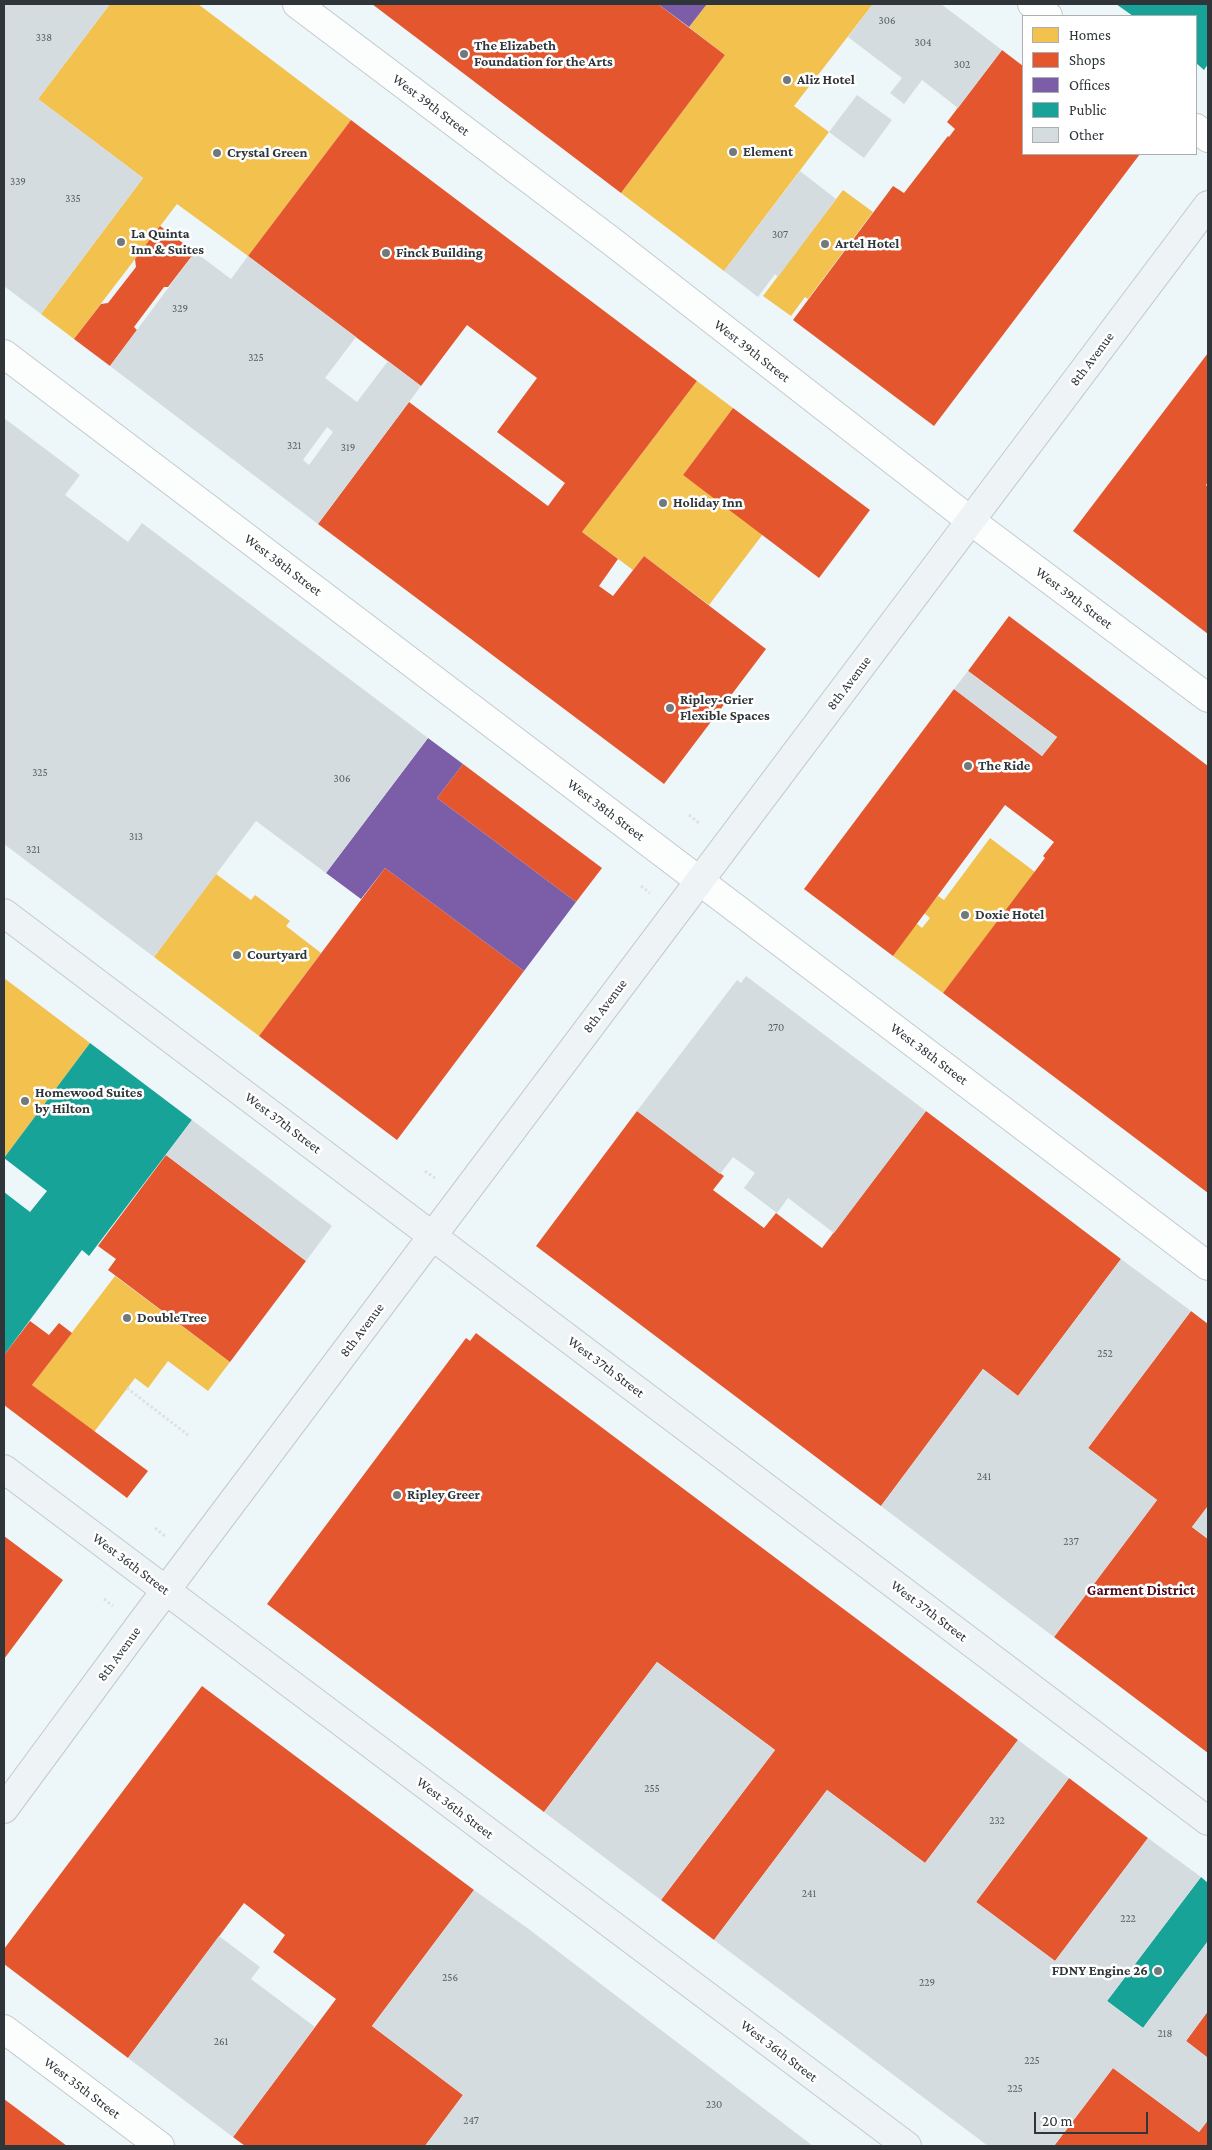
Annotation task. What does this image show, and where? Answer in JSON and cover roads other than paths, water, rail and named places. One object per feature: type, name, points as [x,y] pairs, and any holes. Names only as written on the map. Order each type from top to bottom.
[{"type":"main road","name":"8th Avenue","points":[[4,1809],[166,1590],[1208,205]]},
{"type":"main road","name":"West 37th Street","points":[[4,913],[1208,1821]]},
{"type":"main road","name":"West 36th Street","points":[[4,1469],[907,2146]]},
{"type":"street","name":"West 39th Street","points":[[297,4],[610,240],[971,521],[1208,698]]},
{"type":"street","points":[[1032,4],[1047,15]]},
{"type":"street","points":[[1197,129],[1208,138]]},
{"type":"street","name":"West 38th Street","points":[[4,354],[1208,1266]]},
{"type":"street","name":"West 35th Street","points":[[4,2029],[160,2146]]},
{"type":"place","name":"The Elizabeth Foundation for the Arts","points":[[464,54]]},
{"type":"place","name":"Aliz Hotel","points":[[787,80]]},
{"type":"place","name":"Element","points":[[733,152]]},
{"type":"place","name":"Crystal Green","points":[[217,153]]},
{"type":"place","name":"La Quinta Inn & Suites","points":[[121,242]]},
{"type":"place","name":"Artel Hotel","points":[[825,244]]},
{"type":"place","name":"Finck Building","points":[[386,253]]},
{"type":"place","name":"Holiday Inn","points":[[663,503]]},
{"type":"place","name":"Ripley-Grier Flexible Spaces","points":[[670,708]]},
{"type":"place","name":"The Ride","points":[[968,766]]},
{"type":"place","name":"Doxie Hotel","points":[[965,915]]},
{"type":"place","name":"Courtyard","points":[[237,955]]},
{"type":"place","name":"Homewood Suites by Hilton","points":[[25,1101]]},
{"type":"place","name":"DoubleTree","points":[[127,1318]]},
{"type":"place","name":"Ripley Greer","points":[[397,1495]]},
{"type":"place","name":"FDNY Engine 26","points":[[1158,1971]]},
{"type":"district","name":"Garment District","points":[[1141,1590]]}]
